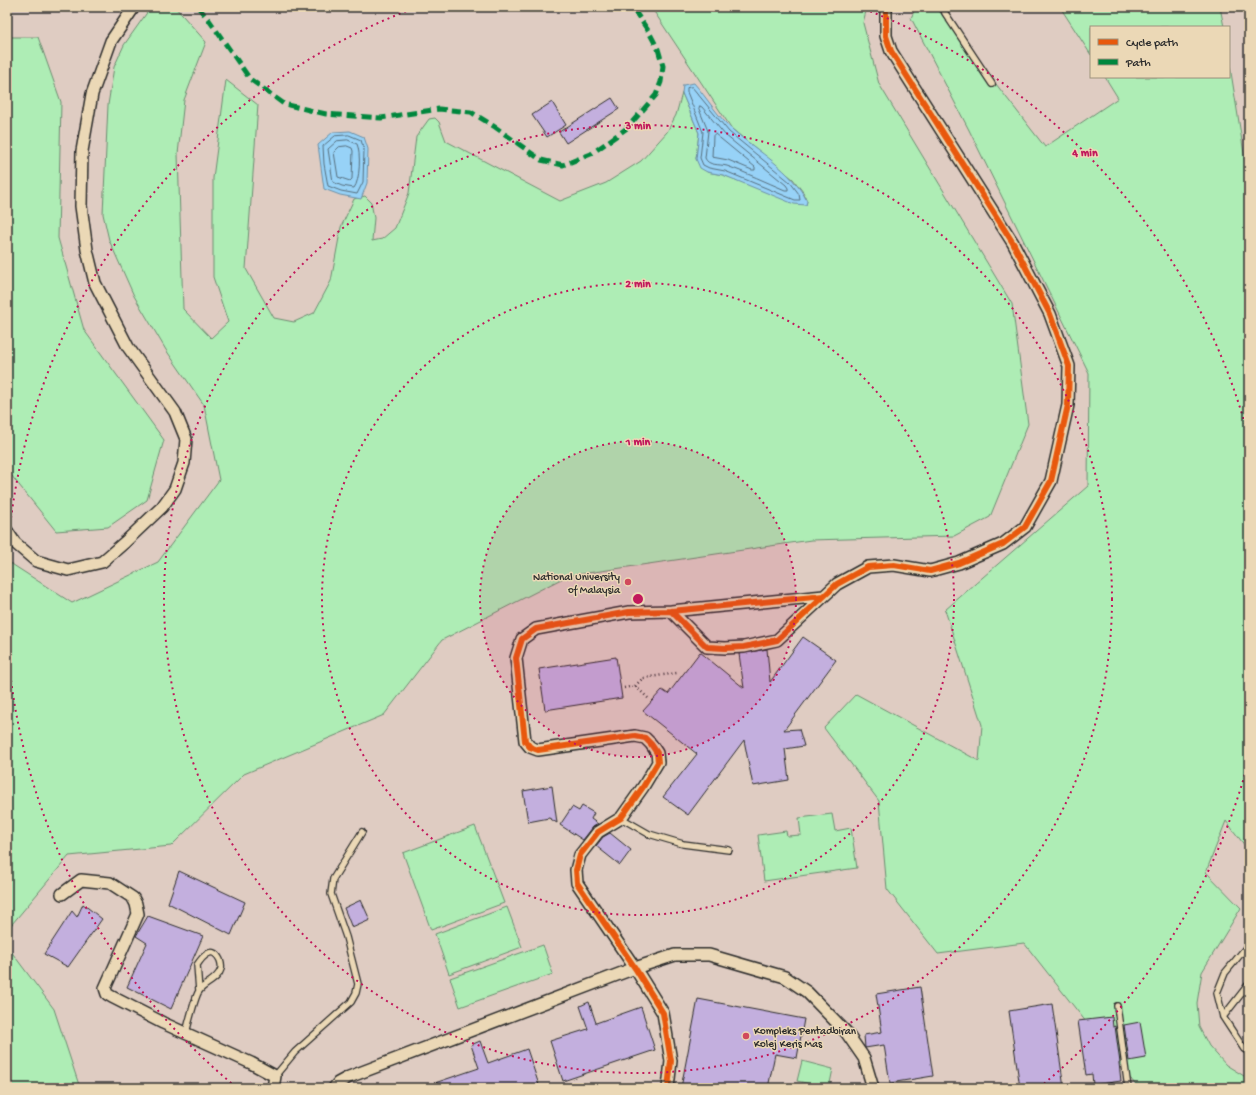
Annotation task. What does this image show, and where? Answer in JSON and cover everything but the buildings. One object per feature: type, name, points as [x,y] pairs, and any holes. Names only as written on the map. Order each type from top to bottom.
[{"type":"street","points":[[7,531],[15,542],[36,561],[68,570],[102,562],[162,507],[175,489],[184,463],[186,439],[175,412],[128,347],[95,283],[87,250],[81,206],[82,151],[92,94],[111,41],[134,7]]},
{"type":"street","points":[[671,611],[706,647],[744,647],[777,640],[837,584],[868,566],[894,565],[930,571],[959,563],[1003,544],[1024,527],[1051,481],[1068,405],[1069,366],[1050,314],[1013,243],[891,51],[886,36],[886,7]]},
{"type":"street","points":[[668,1088],[672,1061],[663,1012],[635,968],[577,884],[576,870],[580,856],[598,832],[621,818],[643,787],[658,762],[657,753],[645,738],[635,736],[538,750],[530,747],[525,741],[516,658],[522,639],[536,629],[629,612],[671,611],[824,596]]},
{"type":"street","points":[[62,894],[81,880],[110,883],[133,898],[138,914],[105,988],[108,994],[163,1024],[186,1033],[275,1076],[273,1088]]},
{"type":"street","points":[[334,1088],[338,1083],[349,1077],[635,968],[675,955],[709,955],[785,977],[807,992],[846,1032],[864,1058],[873,1088]]},
{"type":"lane","points":[[943,7],[945,13],[992,84]]},
{"type":"lane","points":[[621,818],[649,834],[683,844],[729,850]]},
{"type":"lane","points":[[275,1076],[295,1052],[351,1002],[356,993],[358,984],[346,937],[331,894],[334,879],[362,832]]},
{"type":"lane","points":[[1249,944],[1225,973],[1217,993],[1223,1017],[1244,1049],[1249,1052]]},
{"type":"lane","points":[[186,1033],[199,991],[197,965],[204,956],[209,953],[214,953],[218,956],[221,963],[221,969],[217,976],[199,991]]},
{"type":"lane","points":[[1223,1017],[1248,986]]},
{"type":"lane","points":[[1117,1006],[1128,1088]]},
{"type":"path","points":[[624,688],[635,686],[643,678],[677,673]]},
{"type":"path","points":[[635,686],[650,700]]},
{"type":"shaded area","name":"National University of Malaysia","points":[[7,7],[1249,7],[1249,1088],[7,1088]]},
{"type":"green space","points":[[151,7],[175,7],[206,42],[184,100],[178,154],[183,309],[211,338],[228,322],[213,277],[213,178],[226,80],[258,105],[246,269],[274,318],[294,322],[314,313],[331,281],[341,227],[354,199],[365,196],[371,202],[374,218],[372,241],[382,239],[395,228],[409,193],[416,137],[429,119],[435,118],[439,122],[446,141],[560,201],[606,183],[641,161],[667,132],[676,115],[682,93],[699,133],[696,159],[707,172],[723,175],[806,205],[807,201],[803,192],[793,179],[732,129],[651,7],[867,7],[863,23],[879,84],[1012,304],[1028,424],[990,517],[954,536],[811,540],[567,576],[442,640],[384,715],[244,774],[171,846],[69,856],[7,930],[7,561],[72,603],[158,562],[219,480],[204,405],[166,350],[134,296],[109,240],[103,214],[108,105],[114,67],[124,45]]},
{"type":"green space","points":[[916,7],[936,7],[1045,147],[1118,98],[1106,78],[1230,78],[1230,66],[1246,166],[1249,169],[1249,851],[1226,821],[1206,872],[1241,908],[1202,972],[1197,1003],[1199,1027],[1209,1046],[1226,1065],[1249,1079],[1249,1088],[1138,1088],[1024,943],[938,954],[887,889],[879,801],[824,728],[856,694],[979,761],[982,725],[945,610],[1088,486],[1089,373],[969,130],[911,18]]},
{"type":"green space","points":[[1060,7],[1220,7],[1224,26],[1090,26],[1090,53]]},
{"type":"green space","points":[[7,37],[38,37],[61,102],[58,238],[84,330],[164,440],[147,500],[108,527],[56,531],[7,470]]},
{"type":"green space","points":[[832,814],[835,831],[851,828],[857,868],[764,881],[758,835],[786,831],[787,836],[801,835],[799,818]]},
{"type":"green space","points":[[475,826],[504,903],[431,930],[403,853]]},
{"type":"green space","points":[[507,907],[522,947],[449,974],[435,934]]},
{"type":"green space","points":[[543,945],[553,974],[460,1007],[450,978]]},
{"type":"green space","points":[[7,946],[54,1009],[80,1088],[7,1088]]},
{"type":"green space","points":[[802,1061],[833,1069],[829,1088],[797,1081]]},
{"type":"water","points":[[694,83],[728,125],[774,162],[793,180],[807,201],[806,205],[794,204],[723,175],[707,172],[700,168],[696,159],[699,133],[682,93],[683,85]]},
{"type":"water","points":[[350,131],[364,137],[368,149],[367,183],[361,199],[340,195],[324,189],[318,145],[333,132]]},
{"type":"marked path","points":[[198,7],[209,20],[250,79],[284,104],[326,114],[381,118],[439,109],[471,112],[495,127],[541,160],[563,165],[591,154],[627,128],[656,95],[661,82],[663,66],[658,49],[649,32],[632,7]]},
{"type":"cycle path","points":[[671,611],[707,647],[744,647],[777,640],[837,584],[868,567],[894,565],[930,571],[959,563],[1003,544],[1025,527],[1051,481],[1068,405],[1069,366],[1050,314],[1013,243],[891,51],[886,36],[886,7]]},
{"type":"cycle path","points":[[668,1088],[671,1061],[663,1013],[635,968],[577,883],[576,870],[580,855],[598,832],[621,818],[643,787],[658,762],[657,753],[645,738],[635,736],[538,750],[530,747],[525,741],[516,658],[522,639],[536,629],[629,612],[671,611],[824,596]]},
{"type":"place","name":"National University of Malaysia","points":[[628,582]]},
{"type":"place","name":"Kompleks Pentadbiran Kolej Keris Mas","points":[[746,1036]]}]
